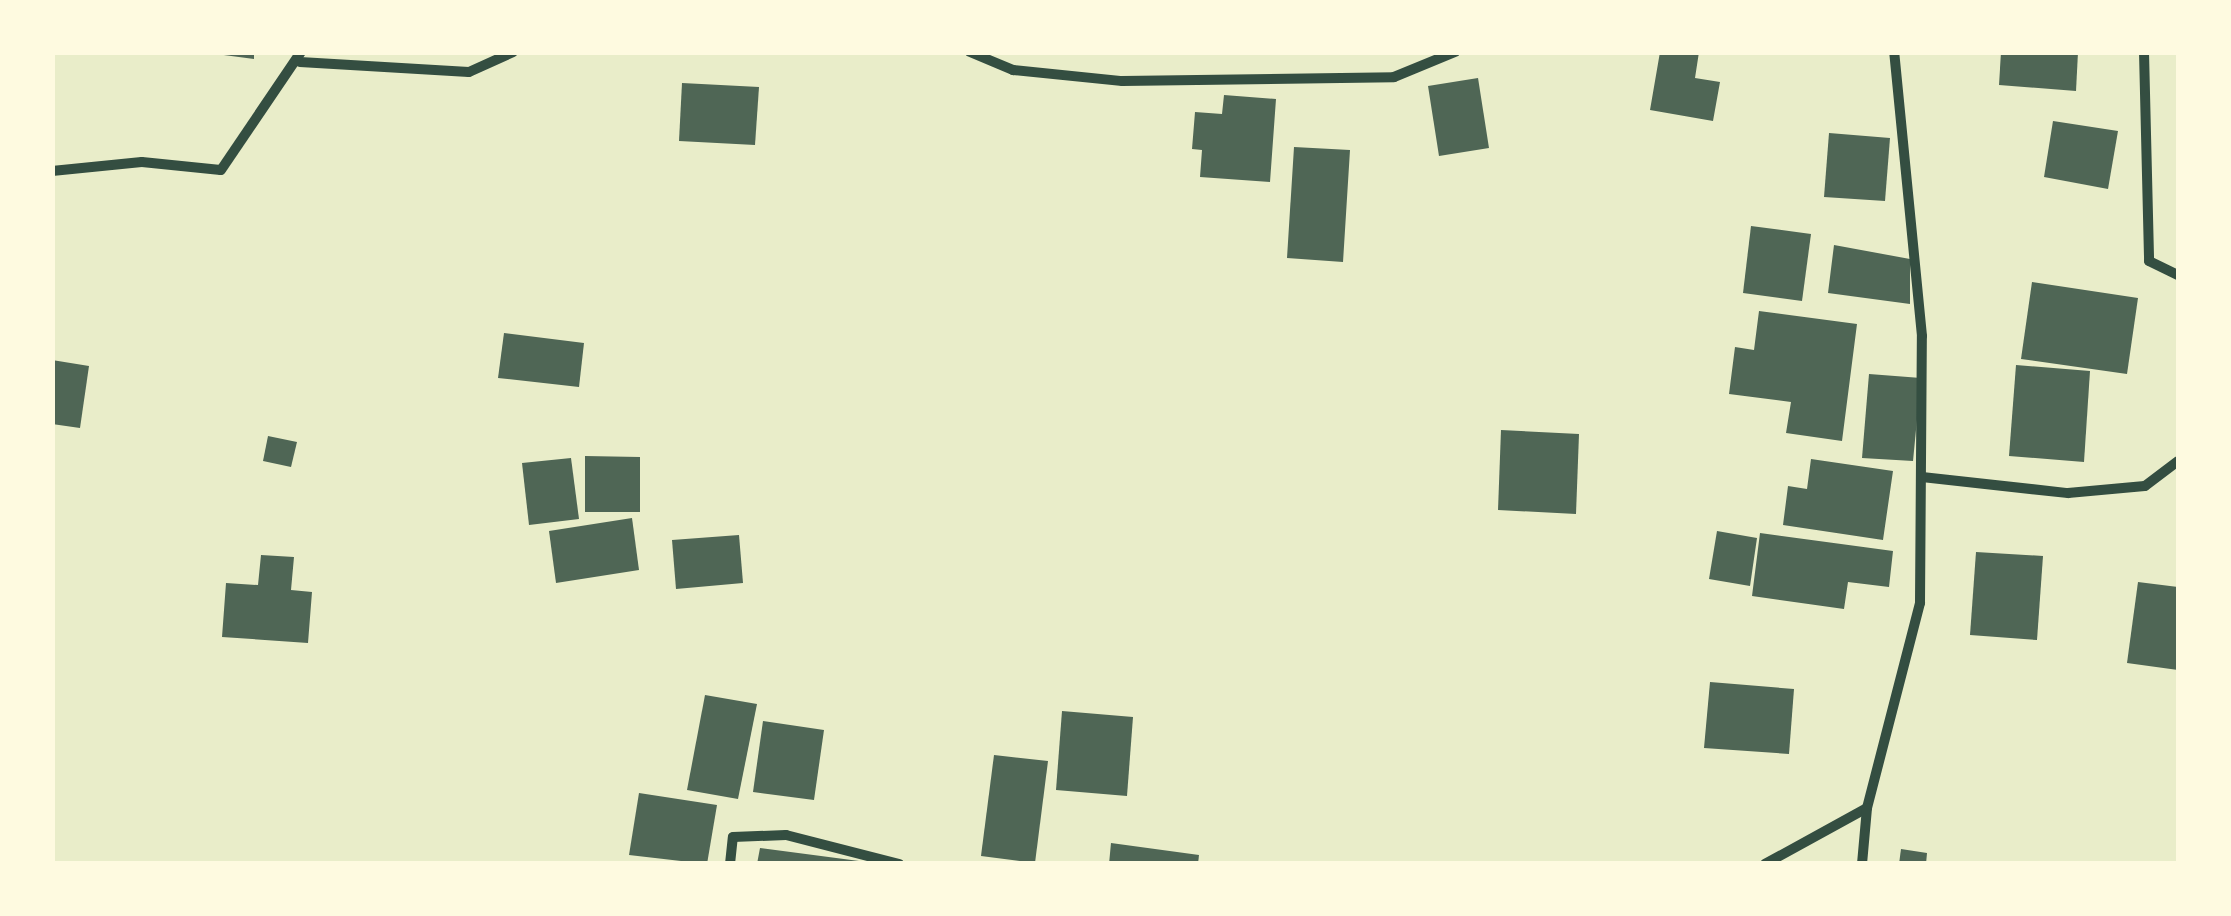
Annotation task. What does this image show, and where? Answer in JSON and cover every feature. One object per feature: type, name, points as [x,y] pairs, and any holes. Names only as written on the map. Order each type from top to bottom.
[{"type":"street","points":[[52,171],[142,162],[221,170],[300,57],[469,72],[513,52]]},
{"type":"street","points":[[970,52],[1013,70],[1122,81],[1394,77],[1456,52]]},
{"type":"street","points":[[1862,864],[1867,808],[1920,603],[1922,478],[1917,248],[1894,52]]},
{"type":"street","points":[[2144,52],[2149,261],[2178,275]]},
{"type":"street","points":[[1922,478],[2068,493],[2144,486],[2178,461]]},
{"type":"street","points":[[1765,864],[1867,808]]},
{"type":"street","points":[[730,864],[732,837],[786,835],[899,864]]},
{"type":"building","points":[[201,52],[254,52],[254,59]]},
{"type":"building","points":[[1660,52],[1699,52],[1695,78],[1720,82],[1713,121],[1650,110]]},
{"type":"building","points":[[2001,52],[2078,52],[2076,91],[1999,85]]},
{"type":"building","points":[[1478,78],[1489,148],[1439,156],[1428,86]]},
{"type":"building","points":[[682,83],[759,87],[755,145],[679,141]]},
{"type":"building","points":[[1224,95],[1276,99],[1270,182],[1200,177],[1202,150],[1192,149],[1195,112],[1222,114]]},
{"type":"building","points":[[2053,121],[2118,131],[2108,189],[2044,177]]},
{"type":"building","points":[[1829,133],[1890,138],[1885,201],[1824,197]]},
{"type":"building","points":[[1294,147],[1350,150],[1343,262],[1287,258]]},
{"type":"building","points":[[1751,226],[1811,234],[1802,301],[1743,293]]},
{"type":"building","points":[[1834,245],[1910,259],[1910,304],[1828,293]]},
{"type":"building","points":[[2032,282],[2138,298],[2127,374],[2021,359]]},
{"type":"building","points":[[1759,311],[1857,324],[1842,441],[1786,433],[1791,402],[1729,394],[1735,347],[1754,350]]},
{"type":"building","points":[[504,333],[584,343],[579,387],[498,378]]},
{"type":"building","points":[[52,360],[89,366],[80,428],[52,424]]},
{"type":"building","points":[[2016,365],[2090,371],[2084,462],[2009,456]]},
{"type":"building","points":[[1869,374],[1921,378],[1913,461],[1862,458]]},
{"type":"building","points":[[1501,430],[1579,434],[1576,514],[1498,510]]},
{"type":"building","points":[[268,436],[297,442],[291,467],[263,461]]},
{"type":"building","points":[[585,456],[640,457],[640,512],[585,512]]},
{"type":"building","points":[[571,458],[579,519],[529,525],[522,463]]},
{"type":"building","points":[[1811,459],[1893,471],[1883,540],[1783,525],[1788,486],[1807,489]]},
{"type":"building","points":[[632,518],[639,570],[556,583],[549,531]]},
{"type":"building","points":[[1717,531],[1757,538],[1750,586],[1709,579]]},
{"type":"building","points":[[1760,533],[1893,551],[1889,587],[1848,582],[1844,609],[1752,596]]},
{"type":"building","points":[[739,535],[743,583],[676,589],[672,540]]},
{"type":"building","points":[[1976,552],[2043,556],[2037,640],[1970,635]]},
{"type":"building","points":[[261,555],[294,557],[291,590],[312,592],[308,643],[222,637],[226,583],[258,585]]},
{"type":"building","points":[[2138,582],[2178,587],[2178,670],[2127,663]]},
{"type":"building","points":[[1710,682],[1794,689],[1789,754],[1704,748]]},
{"type":"building","points":[[705,695],[757,704],[738,799],[687,790]]},
{"type":"building","points":[[1062,711],[1133,717],[1127,796],[1056,790]]},
{"type":"building","points":[[763,721],[824,730],[814,800],[753,792]]},
{"type":"building","points":[[994,755],[1048,761],[1035,863],[981,856]]},
{"type":"building","points":[[639,793],[717,805],[707,864],[629,855]]},
{"type":"building","points":[[1111,843],[1199,855],[1198,864],[1109,864]]},
{"type":"building","points":[[760,848],[859,861],[859,864],[757,864]]},
{"type":"building","points":[[1901,849],[1927,853],[1926,864],[1899,864]]}]
